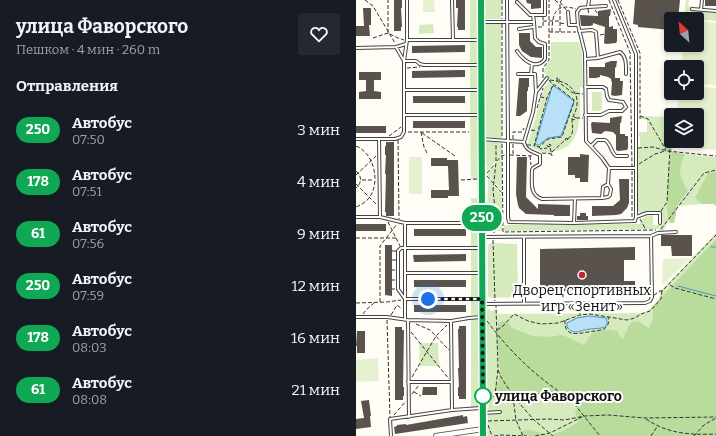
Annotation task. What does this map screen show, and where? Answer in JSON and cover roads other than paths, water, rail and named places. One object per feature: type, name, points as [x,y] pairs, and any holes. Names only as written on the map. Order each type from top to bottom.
[{"type":"street","points":[[481,0],[483,436]]},
{"type":"street","points":[[436,436],[482,429]]},
{"type":"lane","points":[[356,139],[398,138],[401,137],[404,132],[404,61],[407,40],[407,0]]},
{"type":"lane","points":[[452,0],[453,40]]},
{"type":"lane","points":[[507,0],[509,222],[574,223],[635,222],[637,217],[636,54],[614,0]]},
{"type":"lane","points":[[517,2],[530,15],[546,15],[545,0]]},
{"type":"lane","points":[[589,0],[590,7]]},
{"type":"lane","points":[[701,9],[702,0]]},
{"type":"lane","points":[[482,138],[526,144],[531,151],[540,155],[540,164],[533,168],[532,188],[538,198],[602,198],[610,195],[611,188],[608,184],[609,168],[586,141],[585,53],[578,25],[578,10],[582,7],[606,6]]},
{"type":"lane","points":[[692,8],[716,11]]},
{"type":"lane","points":[[568,12],[569,25],[578,25]]},
{"type":"lane","points":[[517,51],[525,60],[532,64],[541,63],[545,59],[545,44],[536,40],[533,15]]},
{"type":"lane","points":[[481,22],[534,22]]},
{"type":"lane","points":[[519,29],[534,27]]},
{"type":"lane","points":[[579,31],[592,30],[596,32],[598,58]]},
{"type":"lane","points":[[407,40],[481,40]]},
{"type":"lane","points":[[356,48],[396,47],[406,44]]},
{"type":"lane","points":[[396,47],[404,61]]},
{"type":"lane","points":[[585,59],[598,58],[617,52],[622,53],[626,62],[626,74]]},
{"type":"lane","points":[[404,61],[416,61],[424,65],[481,65]]},
{"type":"lane","points":[[531,74],[532,64]]},
{"type":"lane","points":[[518,74],[535,74],[536,97],[526,144]]},
{"type":"lane","points":[[536,92],[548,80]]},
{"type":"lane","points":[[585,87],[603,86],[606,89],[608,99],[623,102],[626,106],[622,111],[609,111],[601,115],[585,117]]},
{"type":"lane","points":[[405,90],[481,90]]},
{"type":"lane","points":[[405,115],[481,115]]},
{"type":"lane","points":[[379,139],[380,217]]},
{"type":"lane","points":[[591,146],[598,140],[605,140],[608,142],[611,151],[616,156],[627,156]]},
{"type":"lane","points":[[609,168],[636,168]]},
{"type":"lane","points":[[602,198],[603,187],[608,184]]},
{"type":"lane","points":[[574,199],[574,223]]},
{"type":"lane","points":[[637,217],[647,213],[660,214],[660,223]]},
{"type":"lane","points":[[356,217],[380,217],[405,223],[482,223]]},
{"type":"lane","points":[[405,223],[405,312],[408,328],[409,417]]},
{"type":"lane","points":[[482,237],[651,236],[658,233],[676,232]]},
{"type":"lane","points":[[405,299],[524,303],[645,303],[650,301],[652,296],[651,236]]},
{"type":"lane","points":[[524,237],[524,303]]},
{"type":"lane","points":[[405,299],[398,289],[398,251],[401,248],[482,248]]},
{"type":"lane","points":[[405,273],[482,273]]},
{"type":"lane","points":[[356,317],[388,317],[407,320],[451,321],[482,317]]},
{"type":"lane","points":[[451,321],[452,410]]},
{"type":"lane","points":[[408,382],[452,382]]},
{"type":"lane","points":[[391,436],[390,420],[452,410],[500,412]]},
{"type":"water","points":[[554,86],[574,101],[561,136],[548,138],[539,145],[535,145],[552,87]]},
{"type":"water","points":[[589,316],[606,318],[607,325],[602,328],[577,332],[570,330],[567,327],[567,323],[577,318]]},
{"type":"waterway","points":[[711,247],[716,247]]},
{"type":"waterway","points":[[678,286],[716,296]]},
{"type":"place","name":"Дворец спортивных игр «Зенит»","points":[[582,275]]},
{"type":"place","name":"улица Фаворского","points":[[483,396]]}]
